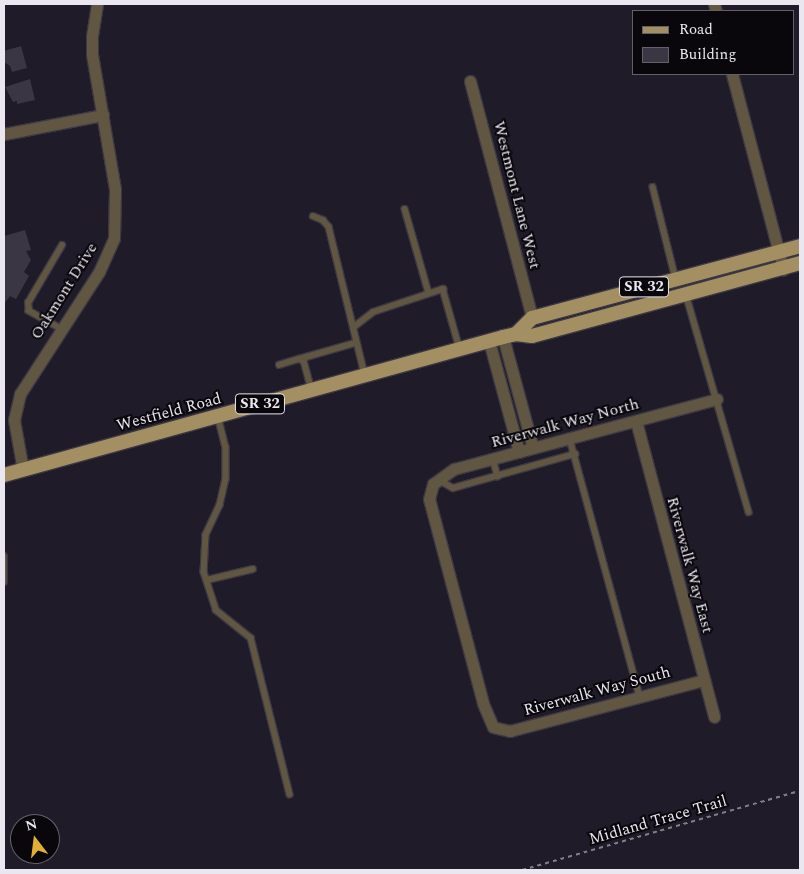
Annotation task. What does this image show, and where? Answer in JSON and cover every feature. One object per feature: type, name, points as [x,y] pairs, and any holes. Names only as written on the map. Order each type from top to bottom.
[{"type":"main road","name":"Westfield Road","points":[[510,335],[532,318],[800,246]]},
{"type":"main road","name":"Westfield Road","points":[[4,475],[510,335],[532,336],[800,263]]},
{"type":"street","name":"Oakmont Drive","points":[[23,470],[14,429],[16,408],[27,380],[99,272],[114,238],[117,207],[92,54],[92,36],[97,4]]},
{"type":"street","points":[[732,75],[783,269]]},
{"type":"street","name":"Westmont Lane West","points":[[470,80],[532,318]]},
{"type":"street","points":[[4,134],[102,115]]},
{"type":"street","points":[[510,335],[533,448]]},
{"type":"street","points":[[489,341],[519,452]]},
{"type":"street","name":"Riverwalk Way North","points":[[437,479],[454,469],[717,399]]},
{"type":"street","name":"Riverwalk Way East","points":[[636,421],[714,718]]},
{"type":"street","name":"Riverwalk Way South","points":[[437,479],[430,490],[430,508],[488,721],[499,730],[524,727],[704,680]]},
{"type":"lane","points":[[653,187],[676,279]]},
{"type":"lane","points":[[405,209],[429,293]]},
{"type":"lane","points":[[313,216],[322,220],[329,228],[354,327],[355,343],[365,375]]},
{"type":"lane","points":[[61,328],[29,311],[28,303],[62,244]]},
{"type":"lane","points":[[354,327],[373,312],[443,289],[460,349]]},
{"type":"lane","points":[[686,294],[749,512]]},
{"type":"lane","points":[[279,365],[355,343]]},
{"type":"lane","points":[[299,360],[304,361],[312,390]]},
{"type":"lane","points":[[218,416],[226,447],[226,478],[220,505],[206,535],[207,580],[216,610],[251,638],[290,794]]},
{"type":"lane","points":[[570,438],[640,696]]},
{"type":"lane","points":[[437,479],[453,488],[574,454]]},
{"type":"lane","points":[[493,459],[498,476]]},
{"type":"lane","points":[[4,556],[4,582]]},
{"type":"lane","points":[[207,580],[253,569]]},
{"type":"path","name":"Midland Trace Trail","points":[[522,870],[800,791]]},
{"type":"building","points":[[21,46],[27,68],[12,72],[10,66],[4,62],[4,51]]},
{"type":"building","points":[[30,79],[35,100],[17,104],[17,101],[13,102],[5,87]]},
{"type":"building","points":[[25,230],[31,250],[26,251],[31,260],[24,272],[29,276],[16,299],[10,296],[4,304],[4,236]]}]
